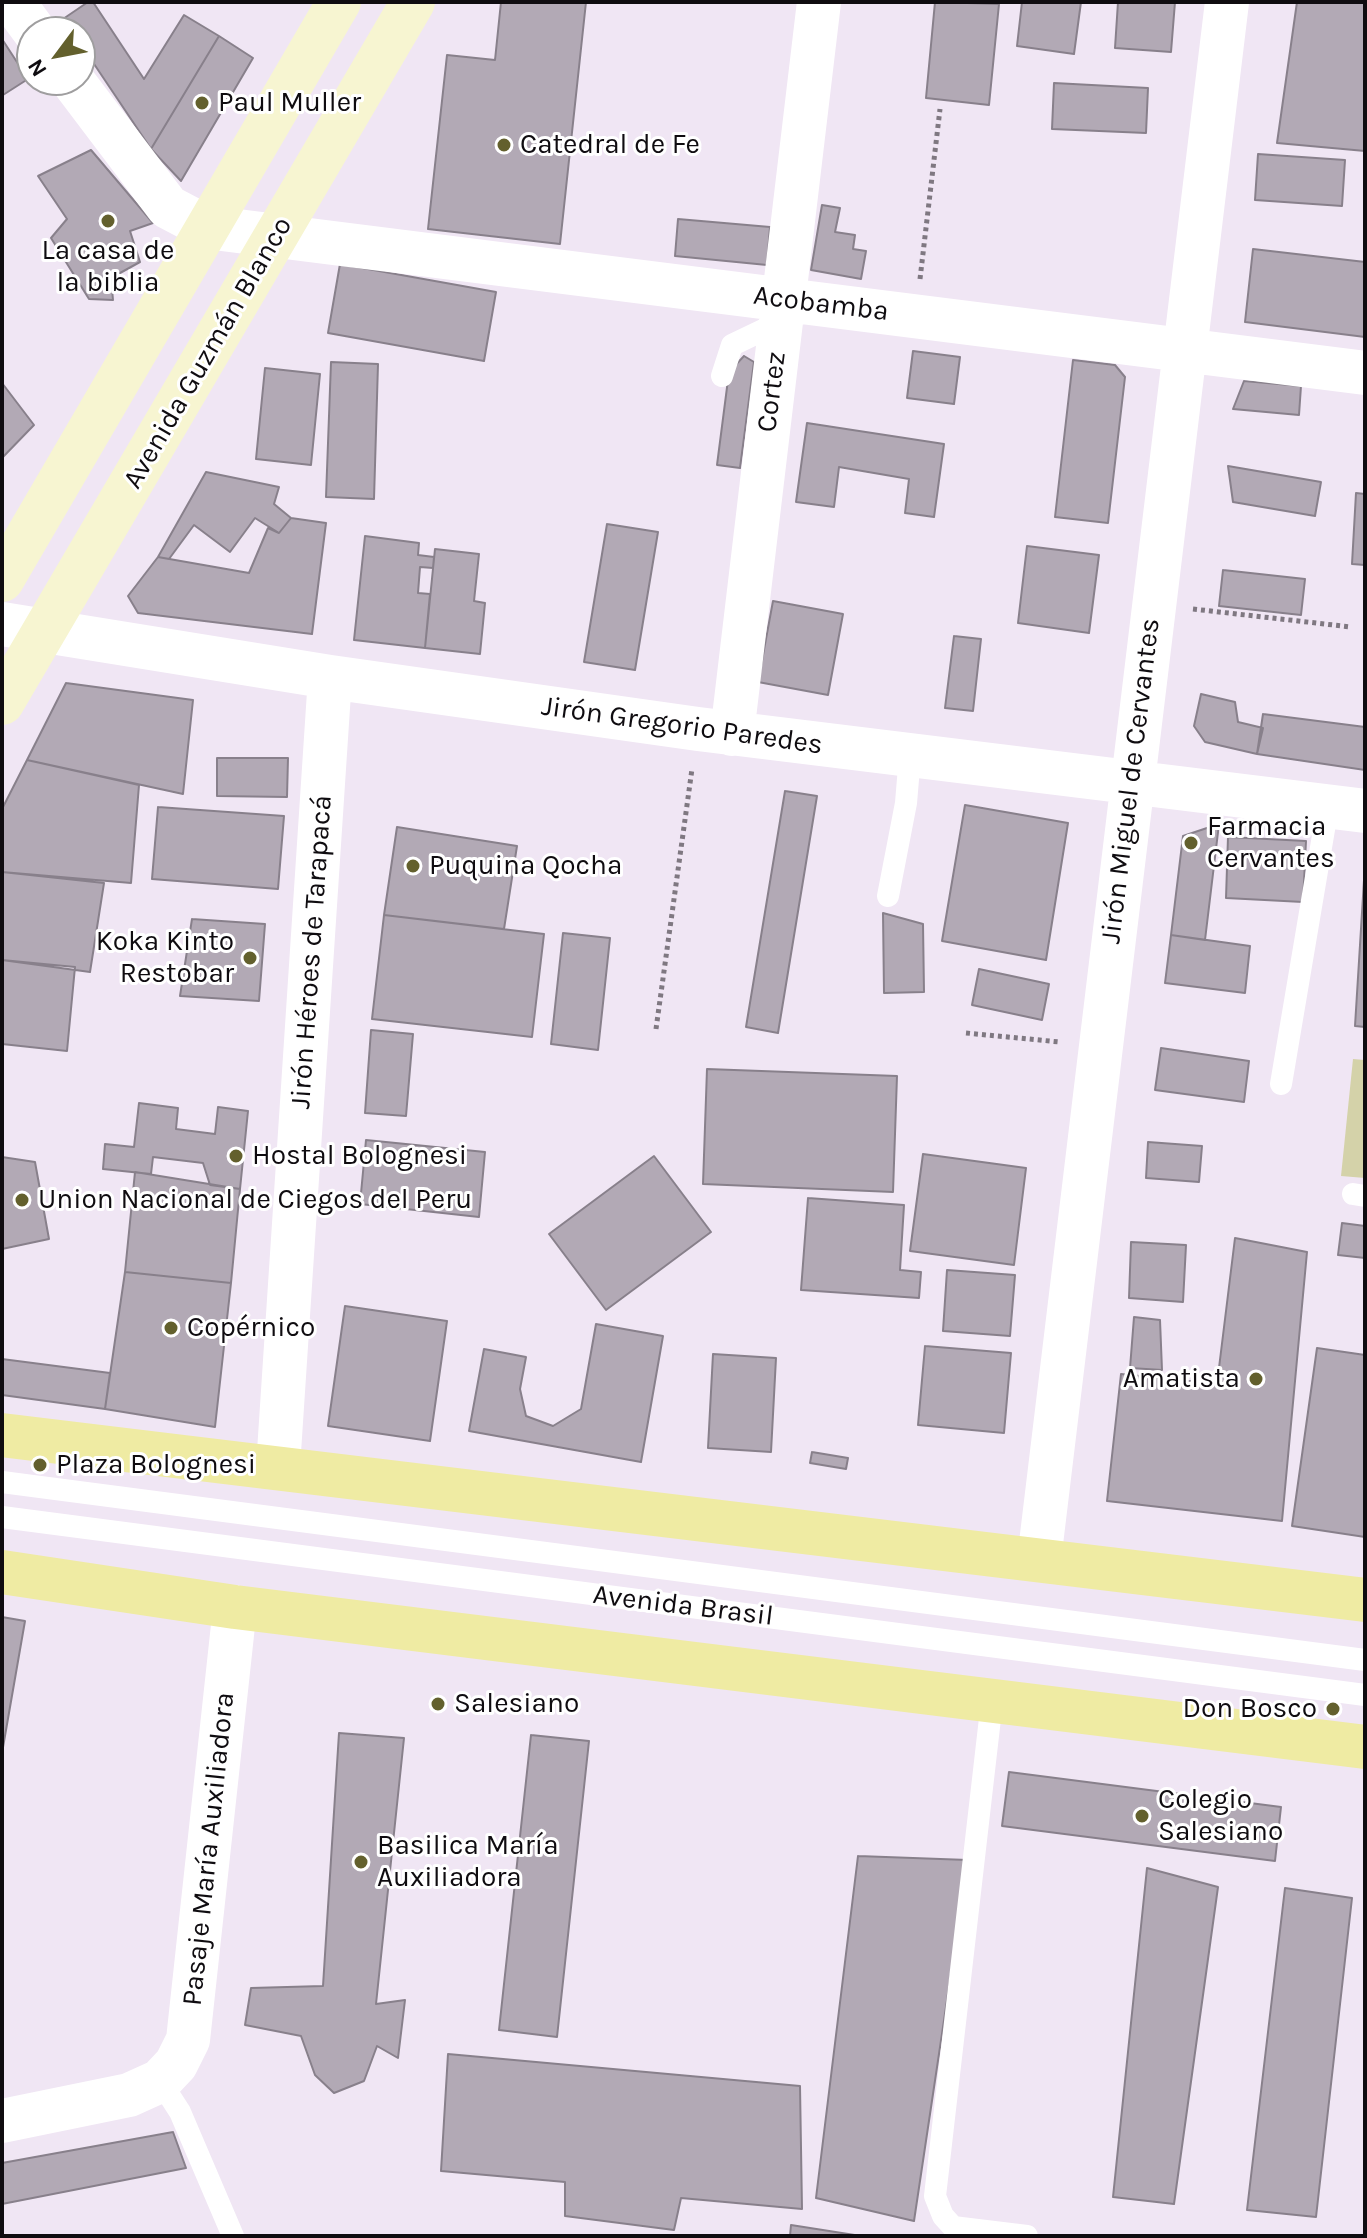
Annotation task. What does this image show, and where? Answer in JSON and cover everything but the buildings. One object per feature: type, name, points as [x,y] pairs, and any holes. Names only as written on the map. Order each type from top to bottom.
[{"type":"main road","points":[[2,580],[339,2]]},
{"type":"main road","name":"Avenida Guzmán Blanco","points":[[2,703],[23,629],[276,236],[413,2]]},
{"type":"main road","points":[[2,1435],[1365,1600]]},
{"type":"main road","name":"Avenida Brasil","points":[[2,1572],[235,1607],[1365,1747]]},
{"type":"street","name":"Cortez","points":[[715,731],[782,311],[819,2]]},
{"type":"street","name":"Jirón Miguel de Cervantes","points":[[1039,1560],[1130,782],[1227,2]]},
{"type":"street","points":[[84,96],[168,207],[206,227]]},
{"type":"street","name":"Acobamba","points":[[206,227],[782,311],[916,316],[1365,373]]},
{"type":"street","name":"Jirón Gregorio Paredes","points":[[23,629],[330,677],[715,731],[1346,808]]},
{"type":"street","name":"Jirón Héroes de Tarapacá","points":[[278,1467],[330,677]]},
{"type":"street","name":"Pasaje María Auxiliadora","points":[[160,2081],[176,2064],[188,2040],[235,1607]]},
{"type":"street","points":[[2,2121],[129,2095],[160,2081]]},
{"type":"lane","points":[[722,376],[732,345],[782,311]]},
{"type":"lane","points":[[888,896],[906,803],[910,755]]},
{"type":"lane","points":[[1281,1084],[1346,808]]},
{"type":"lane","name":"Avenida Brasil","points":[[2,1482],[1365,1660]]},
{"type":"lane","name":"Avenida Brasil","points":[[2,1517],[1365,1695]]},
{"type":"lane","points":[[992,1701],[935,2196],[942,2226],[1027,2236]]},
{"type":"lane","points":[[160,2081],[180,2112],[233,2236]]},
{"type":"path","points":[[916,316],[940,109]]},
{"type":"path","points":[[1152,604],[1351,627]]},
{"type":"path","points":[[656,1029],[715,731]]},
{"type":"path","points":[[966,1033],[1099,1045]]},
{"type":"shaded area","points":[[1353,1059],[1365,1060],[1365,1178],[1341,1176]]},
{"type":"place","name":"Paul Muller","points":[[202,103]]},
{"type":"place","name":"Catedral de Fe","points":[[504,145]]},
{"type":"place","name":"La casa de la biblia","points":[[108,221]]},
{"type":"place","name":"Farmacia Cervantes","points":[[1191,843]]},
{"type":"place","name":"Puquina Qocha","points":[[413,866]]},
{"type":"place","name":"Koka Kinto Restobar","points":[[250,958]]},
{"type":"place","name":"Hostal Bolognesi","points":[[236,1156]]},
{"type":"place","name":"Union Nacional de Ciegos del Peru","points":[[22,1200]]},
{"type":"place","name":"Copérnico","points":[[171,1328]]},
{"type":"place","name":"Amatista","points":[[1256,1379]]},
{"type":"place","name":"Plaza Bolognesi","points":[[40,1465]]},
{"type":"place","name":"Salesiano","points":[[438,1704]]},
{"type":"place","name":"Don Bosco","points":[[1333,1709]]},
{"type":"place","name":"Colegio Salesiano","points":[[1142,1816]]},
{"type":"place","name":"Basilica María Auxiliadora","points":[[361,1862]]}]
